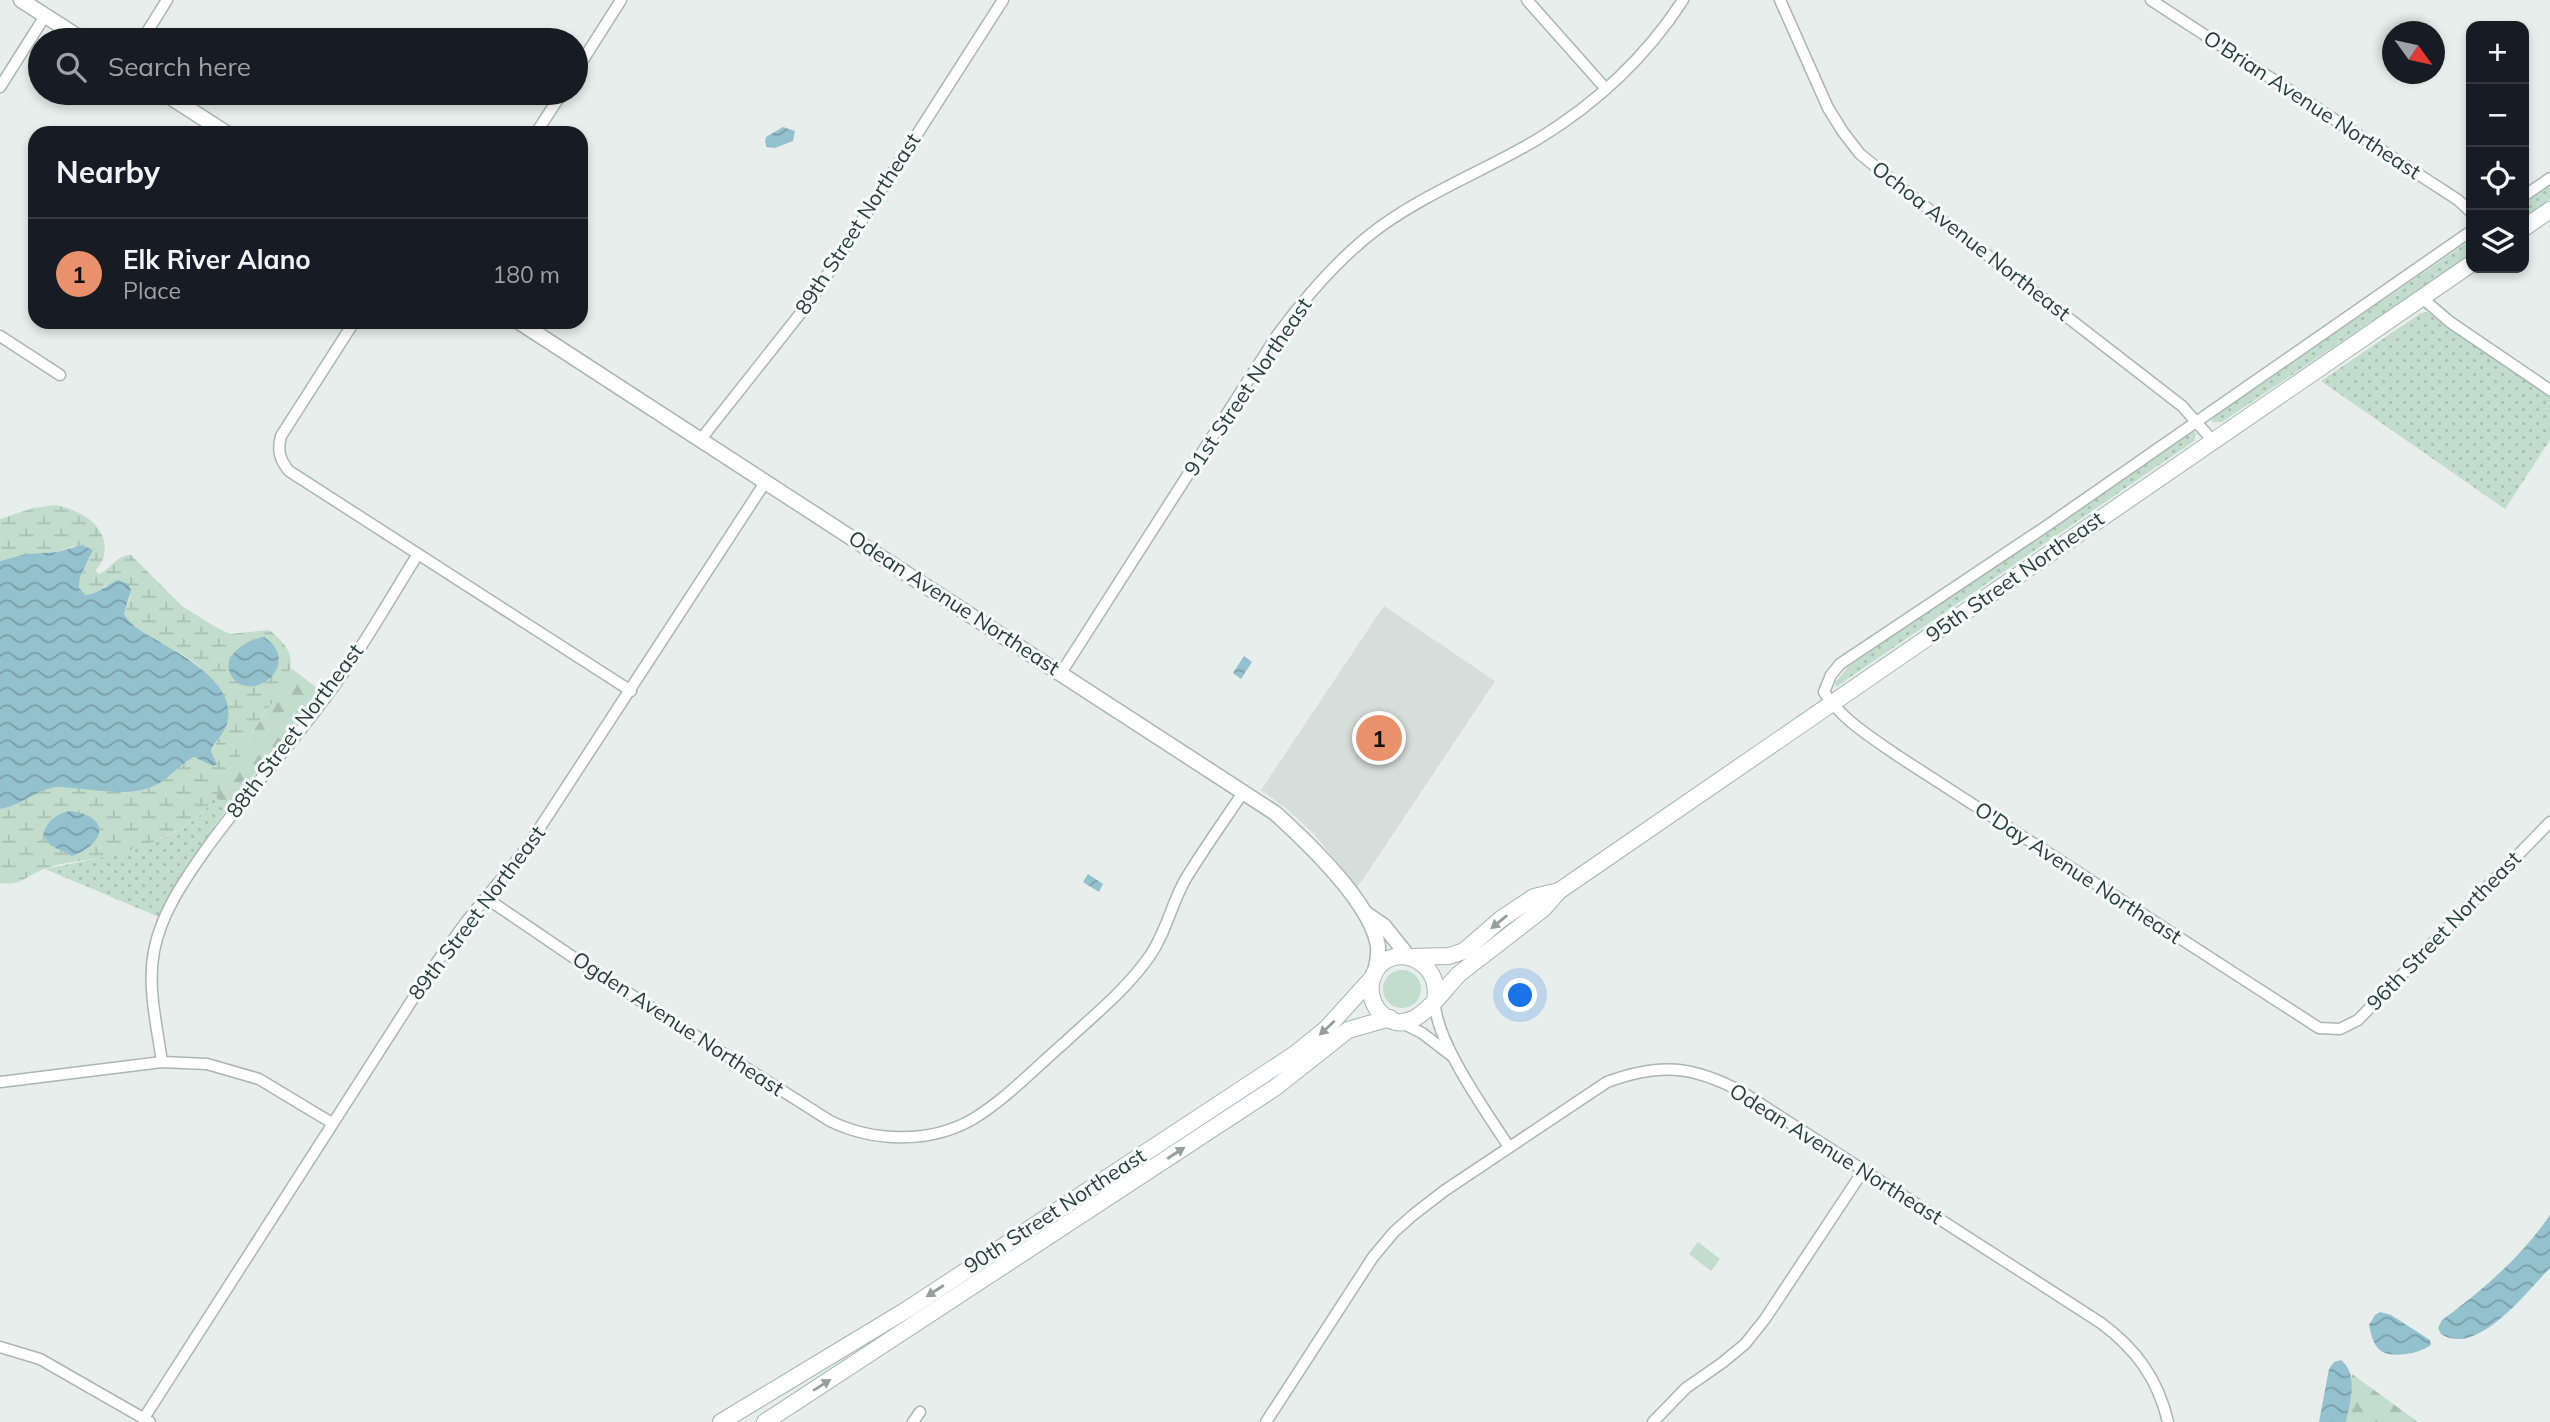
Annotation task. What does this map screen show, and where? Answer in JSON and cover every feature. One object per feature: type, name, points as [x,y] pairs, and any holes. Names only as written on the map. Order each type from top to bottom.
[{"type":"main road","points":[[2529,225],[2550,210]]},
{"type":"main road","name":"95th Street Northeast","points":[[1559,891],[2466,267]]},
{"type":"main road","points":[[1559,891],[1543,909],[1459,974],[1421,1015],[1413,1020],[1392,1019],[1377,1009],[1370,991],[1374,975],[1382,964],[1391,958],[1456,955],[1534,897],[1559,891]]},
{"type":"main road","points":[[1409,956],[1430,970],[1437,990],[1435,1000]]},
{"type":"main road","name":"90th Street Northeast","points":[[720,1422],[908,1309],[1295,1054],[1326,1029],[1374,975]]},
{"type":"main road","name":"90th Street Northeast","points":[[765,1422],[1276,1087],[1348,1030],[1392,1019]]},
{"type":"street","points":[[20,0],[64,28]]},
{"type":"street","points":[[150,28],[167,0]]},
{"type":"street","points":[[588,52],[621,0]]},
{"type":"street","name":"89th Street Northeast","points":[[701,439],[811,300],[1003,0]]},
{"type":"street","points":[[1527,0],[1606,89]]},
{"type":"street","name":"91st Street Northeast","points":[[1061,673],[1278,334],[1317,286],[1348,254],[1396,216],[1437,190],[1537,140],[1573,116],[1632,66],[1654,43],[1683,0]]},
{"type":"street","name":"Ochoa Avenue Northeast","points":[[1780,0],[1828,108],[1860,154],[2182,406],[2213,441]]},
{"type":"street","name":"O'Brian Avenue Northeast","points":[[2151,0],[2458,200],[2469,210]]},
{"type":"street","points":[[37,28],[45,16]]},
{"type":"street","points":[[0,87],[28,43]]},
{"type":"street","points":[[183,105],[215,126]]},
{"type":"street","points":[[541,126],[554,105]]},
{"type":"street","points":[[2529,193],[2550,178]]},
{"type":"street","points":[[1832,704],[1824,692],[1826,684],[1840,664],[1945,596],[2466,235]]},
{"type":"street","points":[[2422,298],[2450,321],[2550,390]]},
{"type":"street","points":[[350,329],[281,436],[278,448],[280,457],[289,471],[631,691]]},
{"type":"street","name":"Odean Avenue Northeast","points":[[530,329],[1275,813],[1307,842],[1364,913],[1378,947],[1374,975]]},
{"type":"street","points":[[0,335],[60,375]]},
{"type":"street","name":"89th Street Northeast","points":[[147,1420],[332,1123],[432,969],[527,849],[766,481]]},
{"type":"street","name":"88th Street Northeast","points":[[162,1062],[152,972],[160,928],[169,908],[195,865],[233,812],[343,674],[418,554]]},
{"type":"street","name":"O'Day Avenue Northeast","points":[[1832,704],[1849,721],[1898,756],[2138,913],[2319,1028],[2332,1030]]},
{"type":"street","name":"Ogden Avenue Northeast","points":[[486,898],[589,968],[830,1121],[847,1130],[877,1136],[920,1136],[940,1132],[971,1120],[996,1102],[1115,997],[1150,956],[1184,882],[1244,791]]},
{"type":"street","name":"96th Street Northeast","points":[[2332,1030],[2358,1020],[2550,822]]},
{"type":"street","name":"Odean Avenue Northeast","points":[[1364,913],[1384,926],[1409,956]]},
{"type":"street","points":[[1435,1000],[1434,1014],[1452,1056],[1509,1147]]},
{"type":"street","points":[[1392,1019],[1422,1033],[1452,1056]]},
{"type":"street","points":[[0,1082],[162,1062],[207,1064],[259,1079],[332,1123]]},
{"type":"street","name":"Odean Avenue Northeast","points":[[1266,1422],[1373,1257],[1394,1232],[1430,1201],[1606,1082],[1634,1072],[1671,1068],[1711,1077],[1735,1088],[2121,1338],[2148,1370],[2164,1404],[2168,1422]]},
{"type":"street","points":[[1653,1422],[1686,1388],[1745,1344],[1765,1319],[1863,1171]]},
{"type":"street","points":[[0,1347],[40,1359],[147,1420]]},
{"type":"shaded area","points":[[1384,606],[1495,681],[1357,888],[1314,834],[1286,808],[1261,790]]},
{"type":"green space","points":[[2550,186],[2550,199],[2529,214],[2529,201]]},
{"type":"green space","points":[[2466,243],[2466,257],[2222,422],[2211,422],[2214,416]]},
{"type":"green space","points":[[2427,312],[2550,397],[2550,440],[2505,509],[2321,381],[2421,313]]},
{"type":"green space","points":[[2190,431],[2196,433],[2194,441],[1836,687],[1835,683],[1848,667]]},
{"type":"green space","points":[[55,505],[73,510],[90,520],[102,535],[105,544],[101,563],[96,570],[98,574],[121,558],[131,555],[182,606],[214,626],[230,634],[269,630],[289,652],[291,663],[281,690],[260,720],[226,782],[210,805],[193,821],[127,852],[53,866],[18,882],[7,884],[0,883],[0,809],[56,787],[116,792],[136,791],[154,786],[194,757],[206,761],[222,733],[214,692],[204,671],[132,623],[124,614],[130,597],[106,585],[95,594],[86,595],[79,589],[80,577],[91,556],[73,546],[57,552],[25,554],[0,561],[0,519],[33,508]]},
{"type":"green space","points":[[291,668],[321,691],[229,806],[224,806],[215,796]]},
{"type":"green space","points":[[215,796],[224,806],[229,806],[194,856],[159,917],[45,869],[104,857],[164,837],[201,815]]},
{"type":"green space","points":[[1402,970],[1415,976],[1421,989],[1415,1002],[1402,1008],[1389,1002],[1383,989],[1389,976]]},
{"type":"green space","points":[[1698,1242],[1720,1259],[1711,1271],[1689,1254]]},
{"type":"green space","points":[[2352,1374],[2418,1422],[2346,1422]]},
{"type":"water","points":[[783,127],[795,131],[793,141],[775,148],[767,147],[766,137]]},
{"type":"water","points":[[82,545],[93,550],[80,577],[79,588],[86,595],[118,580],[128,584],[131,590],[124,614],[132,624],[196,665],[217,684],[224,695],[228,719],[211,752],[217,764],[213,766],[194,757],[159,783],[145,789],[114,792],[58,787],[0,809],[0,561]]},
{"type":"water","points":[[264,637],[275,648],[279,659],[277,669],[261,684],[241,684],[232,677],[229,662],[243,645]]},
{"type":"water","points":[[1244,656],[1252,662],[1241,679],[1233,673]]},
{"type":"water","points":[[70,811],[92,818],[99,831],[92,844],[72,856],[50,845],[43,835],[52,819]]},
{"type":"water","points":[[1088,874],[1103,884],[1099,892],[1083,882]]},
{"type":"water","points":[[2550,1215],[2550,1268],[2515,1305],[2485,1330],[2470,1337],[2455,1339],[2441,1334],[2438,1328],[2442,1320],[2500,1272],[2527,1245]]},
{"type":"water","points":[[2380,1312],[2391,1315],[2430,1340],[2431,1345],[2406,1354],[2392,1355],[2381,1351],[2374,1343],[2369,1325]]},
{"type":"water","points":[[2341,1360],[2347,1366],[2352,1381],[2346,1422],[2319,1422],[2329,1369],[2334,1362]]},
{"type":"place","name":"Elk River Alano","points":[[1379,738]]}]
